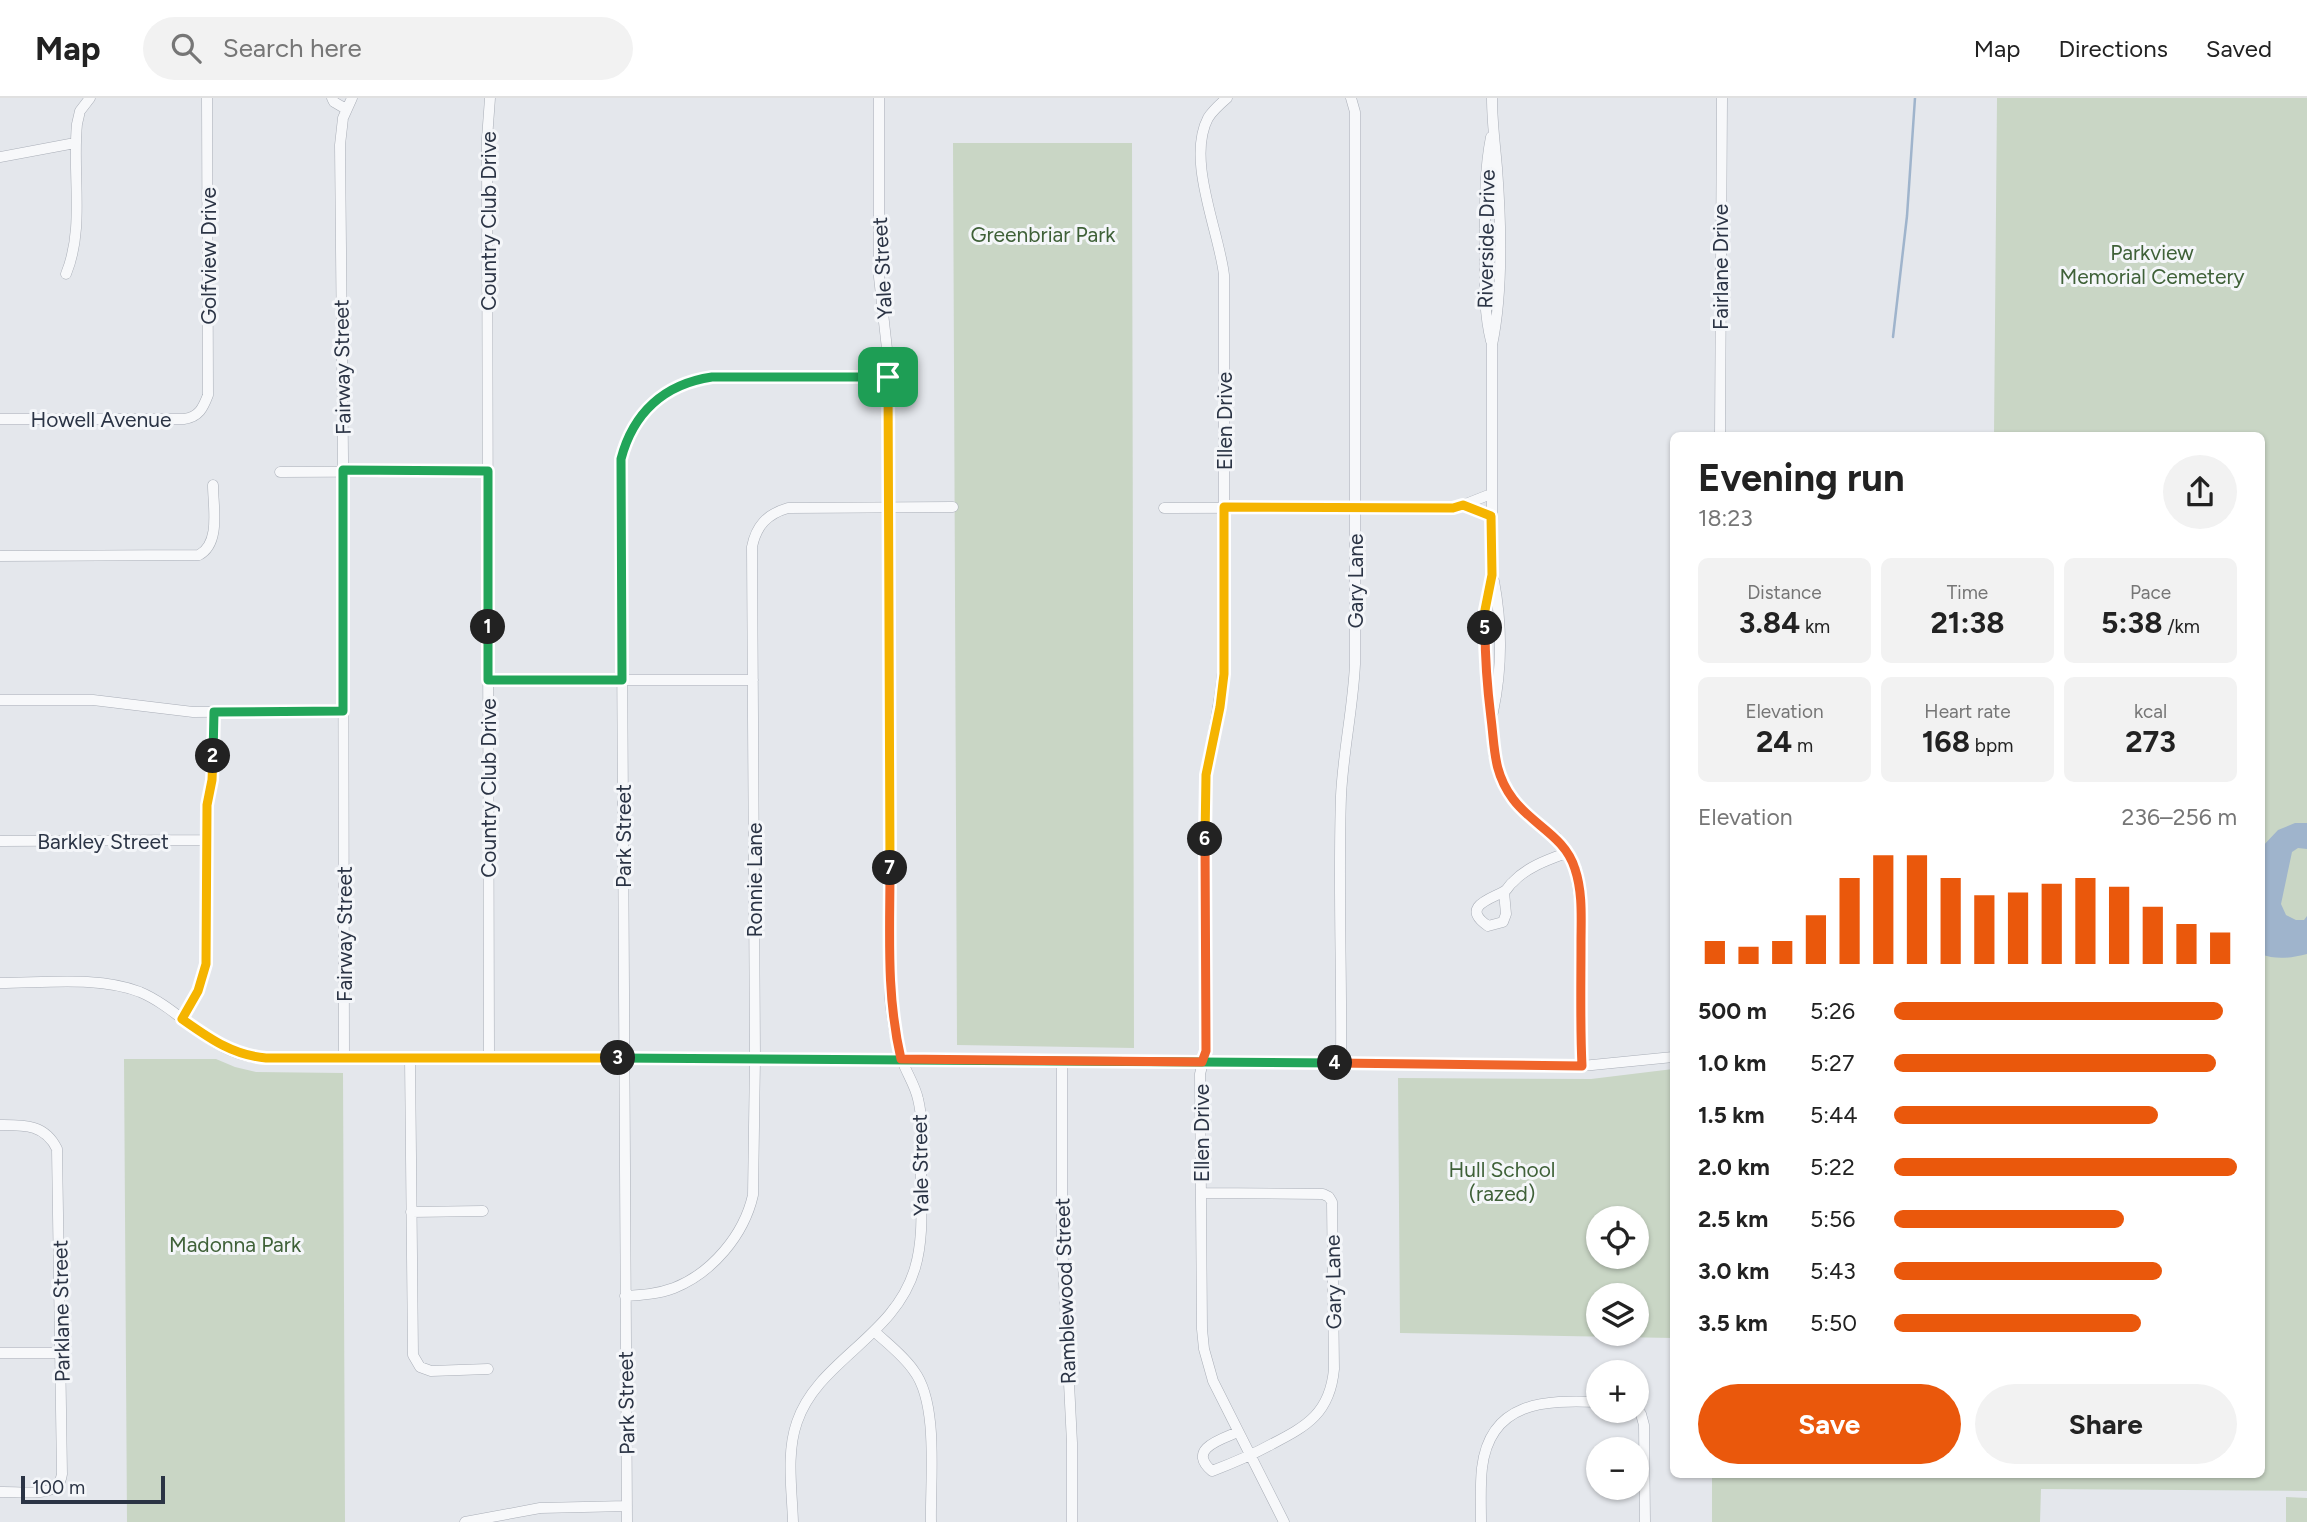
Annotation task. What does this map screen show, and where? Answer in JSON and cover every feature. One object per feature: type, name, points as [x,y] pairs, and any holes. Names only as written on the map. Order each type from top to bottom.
[{"type":"street","points":[[66,274],[75,241],[75,143],[80,111],[90,98]]},
{"type":"street","name":"Golfview Drive","points":[[200,412],[208,396],[207,98]]},
{"type":"street","points":[[332,98],[346,109]]},
{"type":"street","name":"Fairway Street","points":[[344,1059],[340,145],[341,127],[352,98]]},
{"type":"street","name":"Country Club Drive","points":[[489,1059],[487,139],[491,98]]},
{"type":"street","name":"Yale Street","points":[[793,1522],[792,1442],[803,1406],[820,1383],[875,1332],[906,1292],[916,1267],[920,1244],[921,1118],[914,1085],[901,1059],[892,1019],[890,989],[888,377],[879,276],[879,98]]},
{"type":"street","name":"Ellen Drive","points":[[1227,98],[1209,117],[1202,139],[1202,160],[1224,275],[1224,674],[1205,793],[1206,1051],[1202,1062],[1201,1194],[1204,1349],[1213,1381],[1284,1522]]},
{"type":"street","name":"Gary Lane","points":[[1341,1063],[1341,797],[1355,664],[1355,125],[1351,98]]},
{"type":"street","name":"Riverside Drive","points":[[1492,98],[1499,217],[1498,320],[1492,345],[1492,575],[1485,610],[1486,688],[1492,720],[1494,755],[1504,786],[1531,818],[1556,837],[1575,868],[1580,895],[1582,1066]]},
{"type":"street","name":"Fairlane Drive","points":[[1720,432],[1721,98]]},
{"type":"street","points":[[0,157],[75,143]]},
{"type":"street","name":"Park Street","points":[[627,1522],[621,459],[629,433],[642,413],[672,389],[698,379],[888,377]]},
{"type":"street","name":"Howell Avenue","points":[[0,419],[184,419],[200,412]]},
{"type":"street","points":[[279,472],[488,471]]},
{"type":"street","points":[[0,556],[195,556],[207,550],[213,536],[214,485]]},
{"type":"street","points":[[1164,508],[1453,508],[1491,494]]},
{"type":"street","points":[[1463,505],[1491,516]]},
{"type":"street","name":"Ronnie Lane","points":[[625,1296],[657,1293],[685,1282],[723,1252],[742,1226],[751,1204],[754,1186],[755,1058],[752,547],[756,531],[771,514],[788,508],[953,507]]},
{"type":"street","points":[[488,680],[753,680]]},
{"type":"street","points":[[0,700],[93,700],[167,710],[214,712],[343,711]]},
{"type":"street","points":[[182,1019],[198,991],[206,964],[207,805],[213,768],[214,712]]},
{"type":"street","name":"Barkley Street","points":[[0,841],[207,841]]},
{"type":"street","points":[[1504,892],[1527,870],[1566,853]]},
{"type":"street","points":[[0,983],[113,984],[142,993],[214,1041],[247,1056],[284,1059],[755,1058],[1582,1066],[1670,1057]]},
{"type":"street","points":[[410,1058],[414,1360],[420,1367],[431,1371],[488,1369]]},
{"type":"street","name":"Ramblewood Street","points":[[1062,1061],[1061,1228],[1072,1443],[1072,1522]]},
{"type":"street","name":"Parklane Street","points":[[0,1125],[36,1127],[49,1136],[57,1149],[62,1353],[62,1474],[57,1487],[45,1491],[0,1492]]},
{"type":"street","name":"Gary Lane","points":[[1201,1194],[1323,1194],[1332,1202],[1334,1369],[1330,1392],[1321,1409],[1308,1424],[1250,1457]]},
{"type":"street","points":[[411,1212],[483,1211]]},
{"type":"street","points":[[875,1332],[915,1371],[926,1396],[930,1418],[931,1522]]},
{"type":"street","points":[[0,1353],[62,1353]]},
{"type":"street","points":[[1481,1522],[1482,1468],[1485,1453],[1491,1439],[1504,1422],[1521,1410],[1541,1402],[1586,1402]]},
{"type":"street","points":[[1644,1423],[1645,1522]]},
{"type":"street","points":[[1238,1432],[1209,1445],[1204,1450],[1205,1463],[1212,1471],[1250,1457]]},
{"type":"street","points":[[465,1522],[540,1508],[627,1506]]},
{"type":"green space","name":"Parkview Memorial Cemetery","points":[[1997,98],[2307,98],[2307,1491],[2041,1489],[2040,1522],[1712,1522],[1712,1478],[2265,1478],[2265,432],[1994,432]]},
{"type":"green space","name":"Greenbriar Park","points":[[953,143],[1132,143],[1134,1048],[957,1045]]},
{"type":"green space","name":"Madonna Park","points":[[124,1059],[216,1059],[256,1072],[343,1073],[345,1522],[127,1522]]},
{"type":"green space","name":"Hull School (razed)","points":[[1670,1069],[1670,1338],[1649,1338],[1649,1283],[1586,1283],[1586,1336],[1400,1333],[1398,1078],[1591,1079]]},
{"type":"green space","points":[[2286,1497],[2307,1498],[2307,1522],[2286,1522]]},
{"type":"water","points":[[2295,823],[2307,823],[2307,849],[2298,848],[2292,852],[2281,904],[2286,915],[2296,920],[2304,920],[2307,916],[2307,954],[2290,957],[2265,955],[2265,844],[2278,830]]},
{"type":"waterway","points":[[1893,337],[1907,216],[1915,98]]},
{"type":"route","points":[[888,377],[712,377],[685,383],[662,394],[649,405],[629,433],[621,459],[622,680],[488,680],[488,471],[343,470],[343,711],[214,712],[213,768],[207,805],[206,964],[198,991],[182,1019],[231,1050],[247,1056],[284,1059],[901,1059],[1582,1066],[1581,909],[1578,882],[1573,863],[1556,837],[1513,800],[1498,772],[1492,741],[1485,661],[1485,610],[1492,575],[1491,516],[1463,505],[1453,508],[1224,507],[1224,674],[1205,793],[1206,1051],[1202,1062],[901,1059],[892,1019],[890,989],[888,377]]}]
